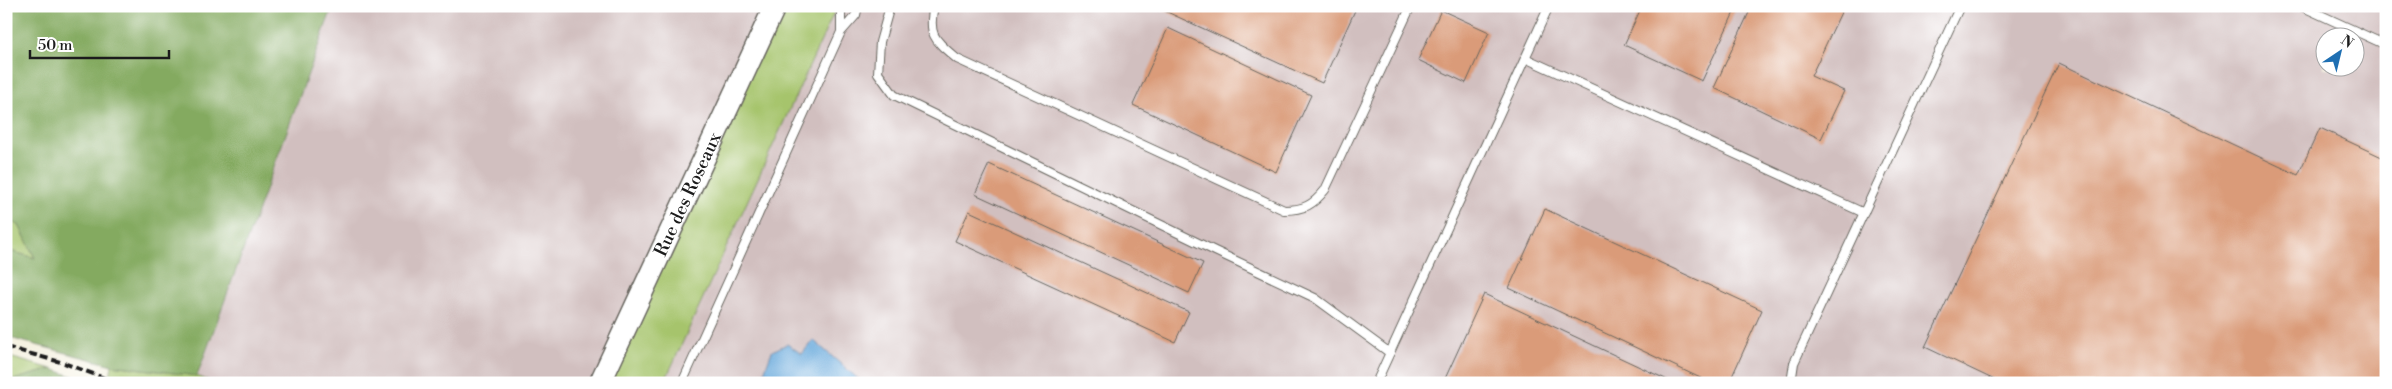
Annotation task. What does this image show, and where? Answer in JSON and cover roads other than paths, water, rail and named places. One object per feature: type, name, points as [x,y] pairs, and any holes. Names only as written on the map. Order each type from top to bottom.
[{"type":"street","name":"Rue des Roseaux","points":[[600,383],[775,6]]},
{"type":"lane","points":[[841,6],[841,32]]},
{"type":"lane","points":[[682,383],[841,32],[856,15],[858,6]]},
{"type":"lane","points":[[890,6],[880,42],[878,73],[894,95],[1315,298],[1390,352]]},
{"type":"lane","points":[[934,6],[930,23],[935,41],[957,59],[1284,210],[1299,210],[1314,204],[1325,190],[1411,6]]},
{"type":"lane","points":[[1376,383],[1549,6]]},
{"type":"lane","points":[[1790,383],[1794,363],[1960,6]]},
{"type":"lane","points":[[2301,6],[2386,45]]},
{"type":"lane","points":[[1525,58],[1864,213]]},
{"type":"water","points":[[813,340],[863,383],[760,383],[772,351],[787,344],[802,354]]},
{"type":"railway","points":[[6,347],[64,363],[117,383]]}]
